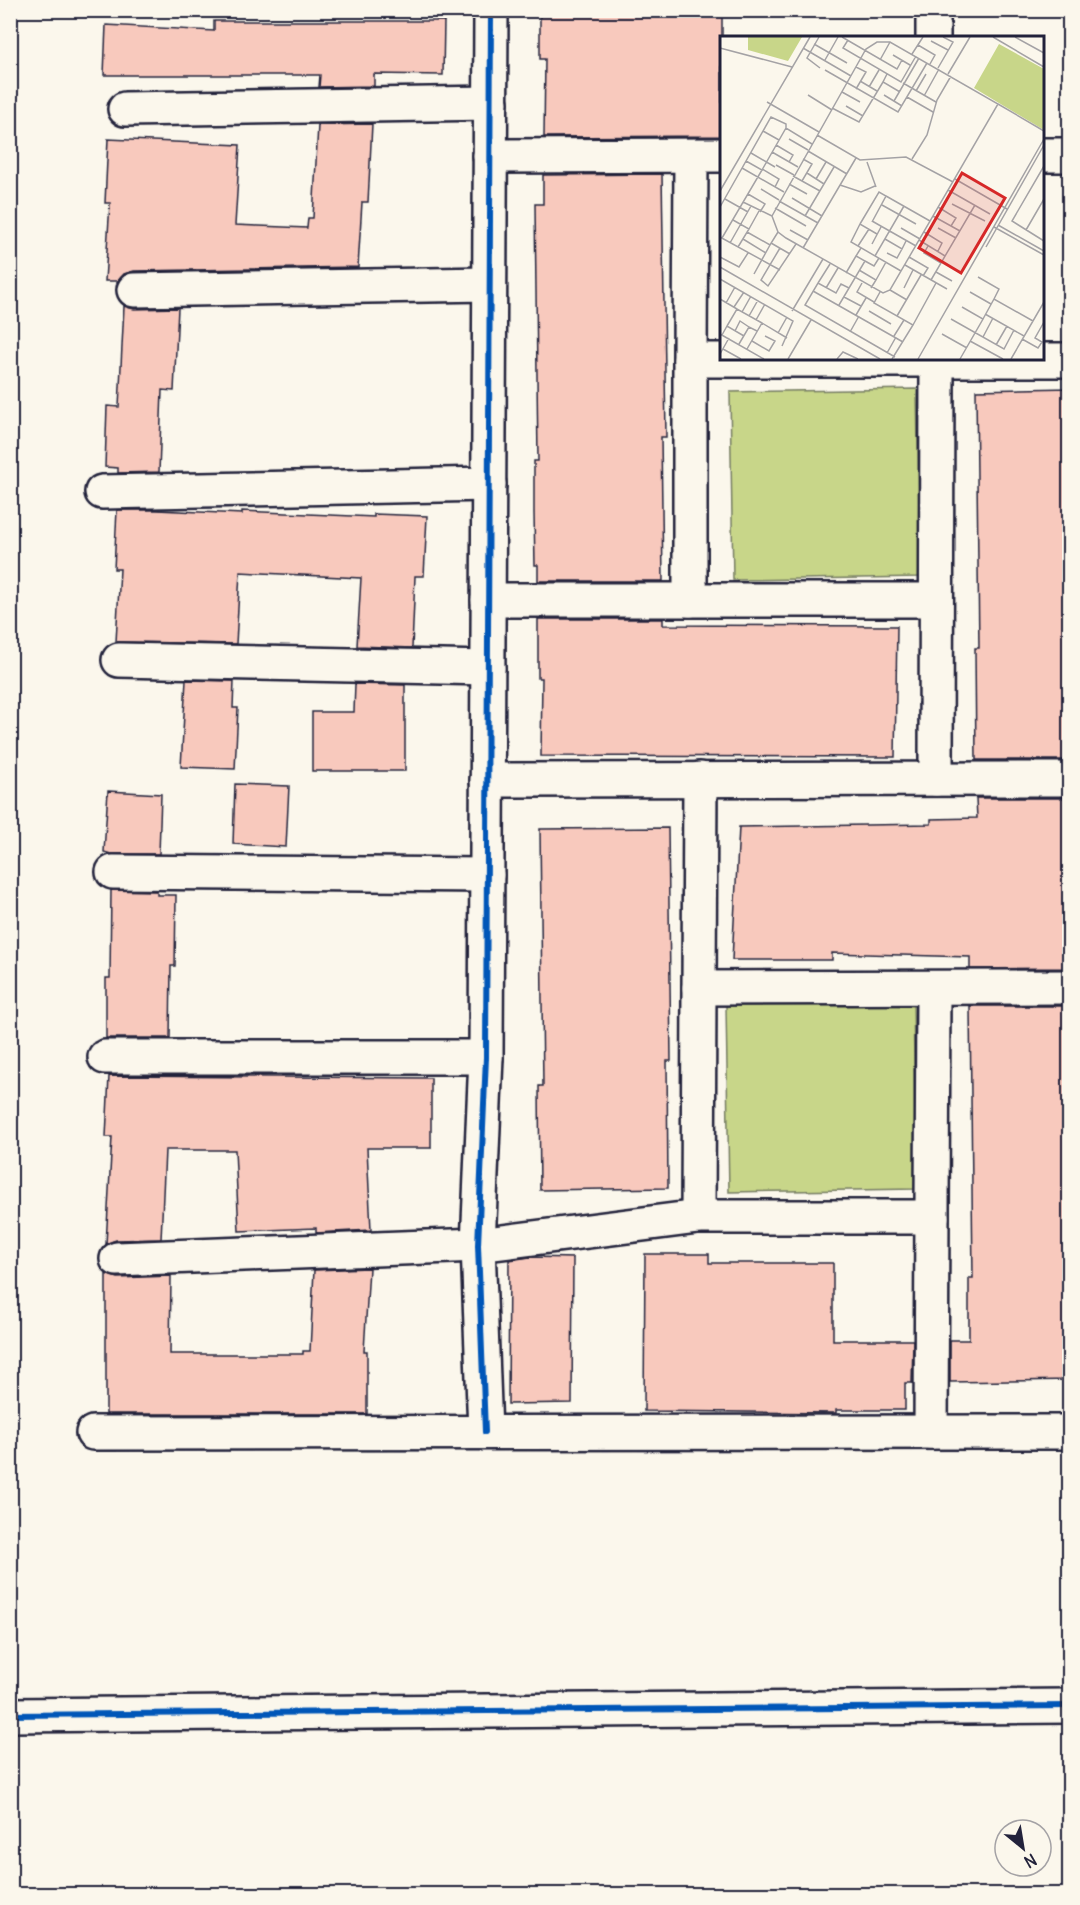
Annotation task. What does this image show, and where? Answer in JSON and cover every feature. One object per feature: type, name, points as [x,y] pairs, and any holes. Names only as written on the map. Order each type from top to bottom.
[{"type":"street","points":[[485,1432],[478,1245],[486,1057],[491,10]]},
{"type":"street","points":[[933,10],[933,36]]},
{"type":"street","points":[[125,109],[490,103]]},
{"type":"street","points":[[1044,155],[1070,155]]},
{"type":"street","points":[[490,156],[706,156],[690,360],[690,600]]},
{"type":"street","points":[[134,290],[489,284]]},
{"type":"street","points":[[690,360],[1070,360]]},
{"type":"street","points":[[936,779],[937,360]]},
{"type":"street","points":[[102,492],[489,484]]},
{"type":"street","points":[[488,600],[936,600]]},
{"type":"street","points":[[119,660],[488,668]]},
{"type":"street","points":[[698,1217],[700,779]]},
{"type":"street","points":[[487,780],[1070,779]]},
{"type":"street","points":[[113,872],[487,875]]},
{"type":"street","points":[[699,988],[1070,987]]},
{"type":"street","points":[[932,1431],[933,988]]},
{"type":"street","points":[[105,1057],[486,1057]]},
{"type":"street","points":[[117,1259],[478,1245],[698,1217],[932,1217]]},
{"type":"street","points":[[93,1433],[1070,1432]]},
{"type":"street","points":[[10,1715],[1070,1706]]},
{"type":"green space","points":[[917,389],[920,577],[733,580],[730,392]]},
{"type":"green space","points":[[913,1001],[916,1189],[729,1192],[726,1005]]},
{"type":"building","points":[[540,10],[722,10],[720,136],[544,137],[545,59],[540,59]]},
{"type":"building","points":[[214,21],[444,21],[443,75],[374,74],[374,86],[319,87],[320,75],[104,75],[106,25],[214,31]]},
{"type":"building","points":[[372,124],[368,202],[362,202],[358,267],[134,271],[124,274],[118,281],[105,281],[110,203],[105,203],[108,139],[240,145],[235,225],[307,228],[308,218],[313,218],[318,125]]},
{"type":"building","points":[[662,174],[666,437],[661,437],[663,581],[538,581],[538,565],[535,565],[534,513],[534,461],[538,461],[535,204],[543,204],[543,175]]},
{"type":"building","points":[[124,306],[134,309],[178,308],[174,391],[162,390],[159,472],[118,473],[118,468],[105,467],[107,406],[119,407]]},
{"type":"building","points":[[1070,388],[1070,760],[976,760],[975,648],[979,648],[976,390]]},
{"type":"building","points":[[117,510],[242,514],[242,511],[374,517],[374,514],[427,516],[424,576],[415,576],[412,648],[357,646],[361,578],[240,572],[236,644],[116,642],[120,569],[114,569]]},
{"type":"building","points":[[538,619],[663,619],[663,625],[897,626],[895,757],[541,756],[542,678],[538,678]]},
{"type":"building","points":[[186,680],[234,681],[233,708],[238,708],[235,769],[181,767]]},
{"type":"building","points":[[355,684],[405,685],[405,771],[312,771],[312,712],[354,712]]},
{"type":"building","points":[[235,784],[289,786],[286,847],[233,844]]},
{"type":"building","points":[[108,791],[161,794],[159,854],[104,852]]},
{"type":"building","points":[[976,798],[1070,798],[1070,968],[970,969],[970,957],[832,953],[832,960],[732,960],[739,827],[931,824],[931,819],[977,818]]},
{"type":"building","points":[[668,828],[671,1061],[667,1061],[668,1188],[540,1190],[539,1086],[543,1086],[540,829]]},
{"type":"building","points":[[111,890],[157,891],[157,895],[176,895],[175,966],[171,966],[170,1038],[106,1038],[106,978],[110,978]]},
{"type":"building","points":[[970,1006],[1070,1006],[1070,1380],[950,1382],[950,1340],[969,1340],[969,1278],[973,1278]]},
{"type":"building","points":[[109,1076],[431,1078],[431,1148],[367,1148],[371,1230],[316,1233],[316,1228],[239,1231],[235,1150],[165,1150],[161,1239],[116,1240],[106,1244],[112,1137],[106,1137]]},
{"type":"building","points":[[645,1254],[709,1254],[709,1263],[833,1263],[833,1340],[913,1340],[912,1383],[905,1383],[905,1410],[836,1410],[836,1413],[644,1411]]},
{"type":"building","points":[[530,1257],[573,1258],[572,1403],[508,1404],[509,1260]]},
{"type":"building","points":[[369,1268],[364,1351],[367,1351],[367,1414],[106,1414],[106,1274],[118,1278],[171,1276],[170,1354],[303,1354],[303,1351],[310,1351],[314,1270]]},
{"type":"cycle path","points":[[485,1432],[478,1245],[486,1057],[491,10]]},
{"type":"cycle path","points":[[10,1715],[1070,1706]]}]
